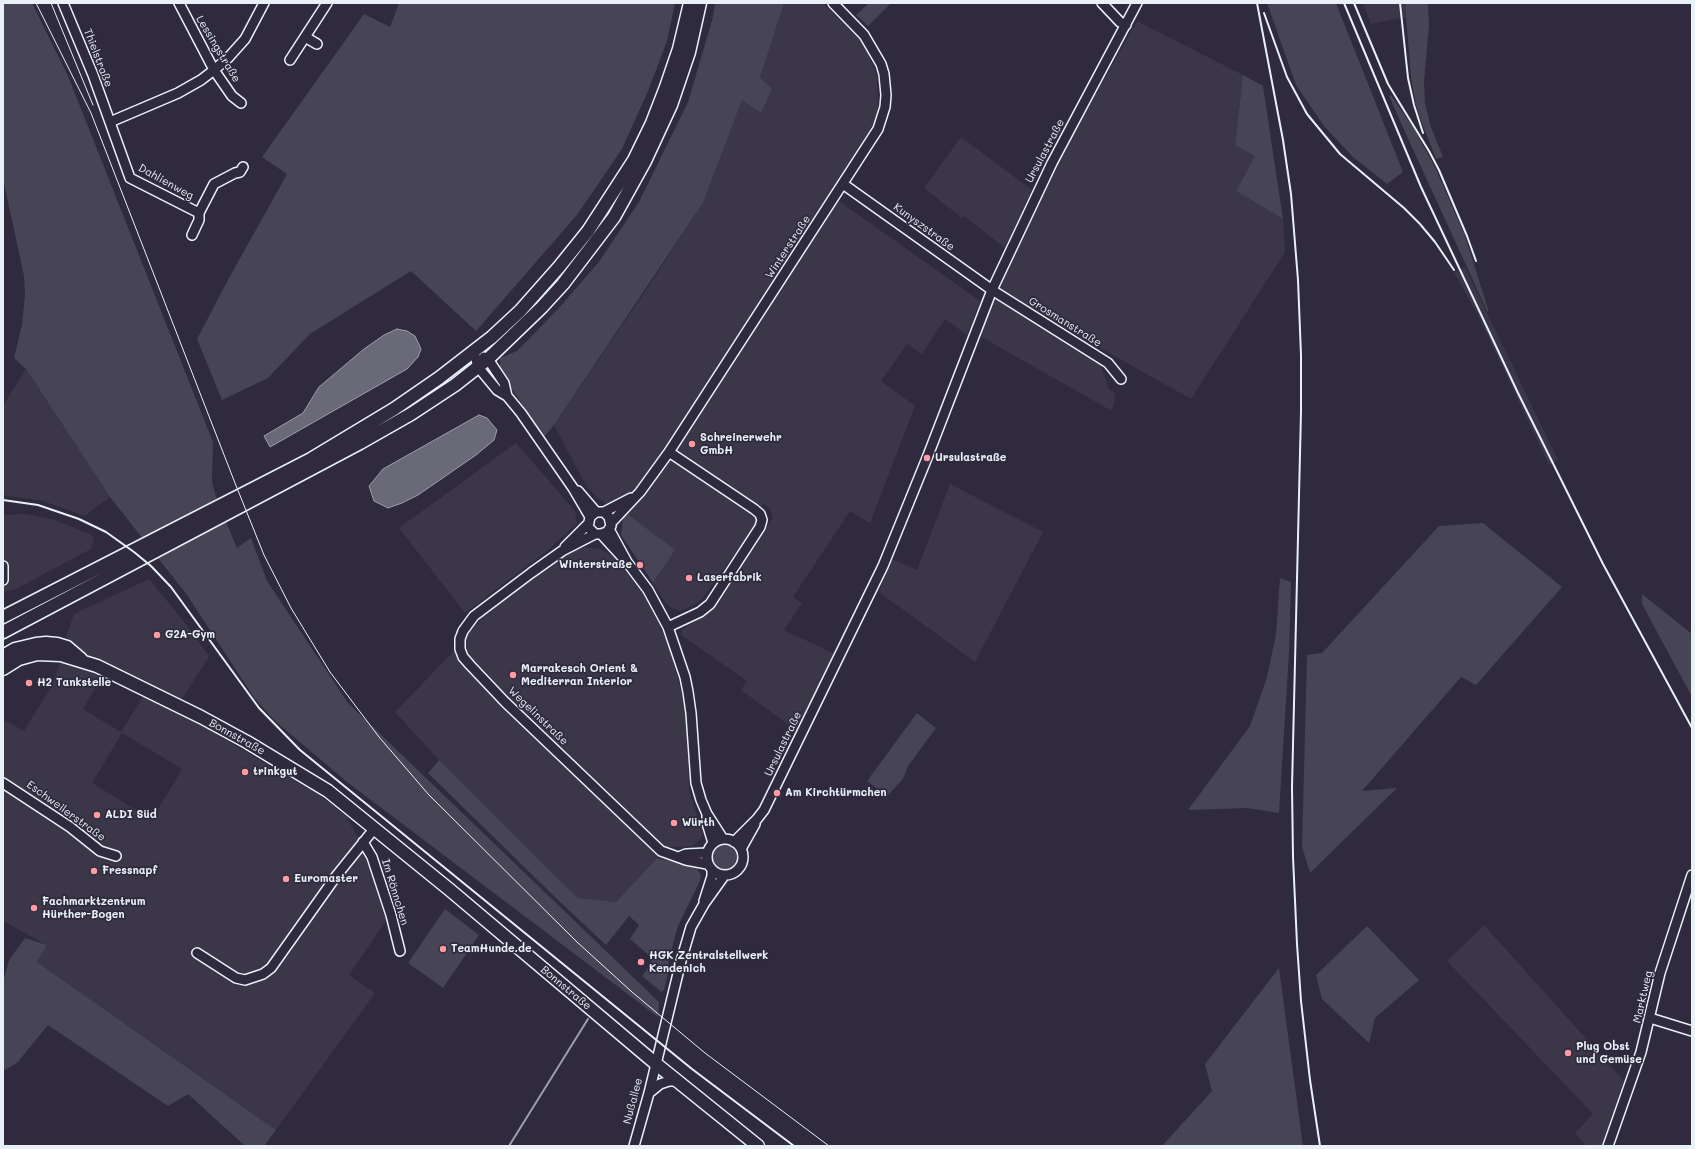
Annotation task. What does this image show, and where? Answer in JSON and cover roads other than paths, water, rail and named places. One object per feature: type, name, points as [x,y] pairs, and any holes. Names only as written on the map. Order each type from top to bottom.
[{"type":"main road","points":[[3,617],[311,459],[394,409],[474,352],[520,311],[588,230],[634,160],[652,123],[679,49],[690,3]]},
{"type":"main road","points":[[3,632],[360,443],[410,414],[455,385],[488,359],[538,311],[563,284],[597,241],[630,190],[655,140],[675,92],[689,52],[700,3]]},
{"type":"main road","points":[[3,656],[24,646],[36,644],[57,644],[70,650],[86,662]]},
{"type":"main road","points":[[3,670],[19,660],[37,654],[61,655],[86,662]]},
{"type":"main road","name":"Bonnstraße","points":[[86,662],[130,681],[201,717],[247,742],[328,791],[450,890],[655,1063],[758,1146]]},
{"type":"street","name":"Thielstraße","points":[[63,3],[110,122]]},
{"type":"street","name":"Lessingstraße","points":[[179,3],[214,70],[232,96],[241,103]]},
{"type":"street","points":[[110,122],[178,93],[201,80],[214,70],[228,58],[245,39],[264,3]]},
{"type":"street","points":[[290,60],[327,3]]},
{"type":"street","name":"Winterstraße","points":[[604,530],[646,485],[669,452],[878,129],[883,113],[886,95],[884,74],[875,51],[864,35],[832,3]]},
{"type":"street","points":[[1102,3],[1120,22],[1126,25]]},
{"type":"street","name":"Ursulastraße","points":[[734,842],[764,810],[793,751],[882,566],[929,454],[992,290],[1048,170],[1138,3]]},
{"type":"street","points":[[305,36],[318,44]]},
{"type":"street","name":"Dahlienweg","points":[[110,122],[130,178],[199,213]]},
{"type":"street","name":"Dahlienweg","points":[[192,235],[199,220],[199,213],[214,184],[240,172],[243,167]]},
{"type":"street","name":"Kunyszstraße","points":[[843,184],[992,290]]},
{"type":"street","name":"Grosmanstraße","points":[[992,290],[1108,363],[1121,379]]},
{"type":"street","points":[[474,352],[488,359],[504,383],[507,396]]},
{"type":"street","points":[[474,352],[478,367],[497,390],[507,396],[521,413],[573,488],[582,495],[594,516],[590,530],[604,530]]},
{"type":"street","points":[[668,627],[700,612],[710,604],[760,527],[762,520],[760,514],[754,509],[669,452]]},
{"type":"street","name":"Winterstraße","points":[[594,516],[635,497]]},
{"type":"street","points":[[594,516],[609,517],[604,530]]},
{"type":"street","name":"Wegelinstraße","points":[[562,551],[594,516]]},
{"type":"street","points":[[604,530],[617,552],[627,562],[648,590],[668,627],[685,677],[691,713],[696,783],[700,800],[722,839]]},
{"type":"street","name":"Wegelinstraße","points":[[604,530],[562,551],[474,616],[463,631],[460,639],[460,649],[463,657],[505,702],[661,851],[710,867]]},
{"type":"street","points":[[3,566],[3,580]]},
{"type":"street","name":"Eschweilerstraße","points":[[3,783],[70,827],[100,851],[116,856]]},
{"type":"street","points":[[707,814],[707,823],[713,843]]},
{"type":"street","name":"Ursulastraße","points":[[655,1063],[691,927],[704,904],[724,876],[735,873],[739,869],[743,858],[741,849],[752,831],[757,819]]},
{"type":"street","points":[[197,953],[236,978],[245,980],[263,974],[272,968],[337,876],[374,829]]},
{"type":"street","points":[[679,857],[686,854],[707,853],[713,843],[722,839],[734,842],[741,849]]},
{"type":"street","name":"Im Rönnchen","points":[[363,842],[372,857],[391,915],[400,951]]},
{"type":"street","name":"Ursulastraße","points":[[704,904],[706,892],[712,876],[707,853]]},
{"type":"street","points":[[710,867],[724,876]]},
{"type":"street","name":"Marktweg","points":[[1608,1146],[1641,1052],[1660,973],[1692,875]]},
{"type":"street","points":[[1650,1018],[1692,1031]]},
{"type":"street","name":"Nußallee","points":[[634,1146],[649,1093],[655,1063]]},
{"type":"street","points":[[649,1093],[660,1084],[669,1081],[677,1081]]},
{"type":"water","points":[[397,329],[407,331],[415,336],[421,349],[418,357],[407,369],[270,447],[264,436],[303,413],[319,387],[364,349],[384,335]]},
{"type":"water","points":[[479,415],[487,418],[497,430],[494,440],[476,455],[418,495],[402,503],[388,508],[374,501],[369,486],[383,469]]},
{"type":"waterway","points":[[509,1146],[588,1019]]},
{"type":"tram line","points":[[36,3],[91,113],[264,555],[291,608],[330,672],[379,737],[429,795],[577,942],[632,992],[705,1053],[829,1146]]},
{"type":"tram line","points":[[51,3],[93,105]]},
{"type":"railway","points":[[1257,3],[1283,140],[1291,194],[1298,280],[1301,355],[1301,412],[1292,787],[1293,857],[1301,1001],[1310,1080],[1320,1146]]},
{"type":"railway","points":[[1344,3],[1421,187],[1518,393],[1603,564],[1692,728]]},
{"type":"railway","points":[[1354,3],[1388,84],[1439,170],[1476,261]]},
{"type":"railway","points":[[1400,3],[1408,78],[1414,105],[1423,133]]},
{"type":"railway","points":[[1264,13],[1287,77],[1307,114],[1340,154],[1404,208],[1420,224],[1435,242],[1454,270]]},
{"type":"railway","points":[[3,500],[38,505],[79,519],[106,532],[134,552],[151,566],[171,587],[259,708],[300,750],[692,1069],[794,1146]]},
{"type":"place","name":"Schreinerwehr GmbH","points":[[692,444]]},
{"type":"place","name":"Ursulastraße","points":[[927,458]]},
{"type":"place","name":"Winterstraße","points":[[640,565]]},
{"type":"place","name":"Laserfabrik","points":[[689,578]]},
{"type":"place","name":"G2A-Gym","points":[[157,635]]},
{"type":"place","name":"Marrakesch Orient & Mediterran Interior","points":[[513,675]]},
{"type":"place","name":"H2 Tankstelle","points":[[29,683]]},
{"type":"place","name":"trinkgut","points":[[245,772]]},
{"type":"place","name":"Am Kirchtürmchen","points":[[777,793]]},
{"type":"place","name":"ALDI Süd","points":[[97,815]]},
{"type":"place","name":"Würth","points":[[674,823]]},
{"type":"place","name":"Fressnapf","points":[[94,871]]},
{"type":"place","name":"Euromaster","points":[[286,879]]},
{"type":"place","name":"Fachmarktzentrum Hürther-Bogen","points":[[34,908]]},
{"type":"place","name":"TeamHunde.de","points":[[443,949]]},
{"type":"place","name":"HGK Zentralstellwerk Kendenich","points":[[641,962]]},
{"type":"place","name":"Plug Obst und Gemüse","points":[[1568,1053]]}]
